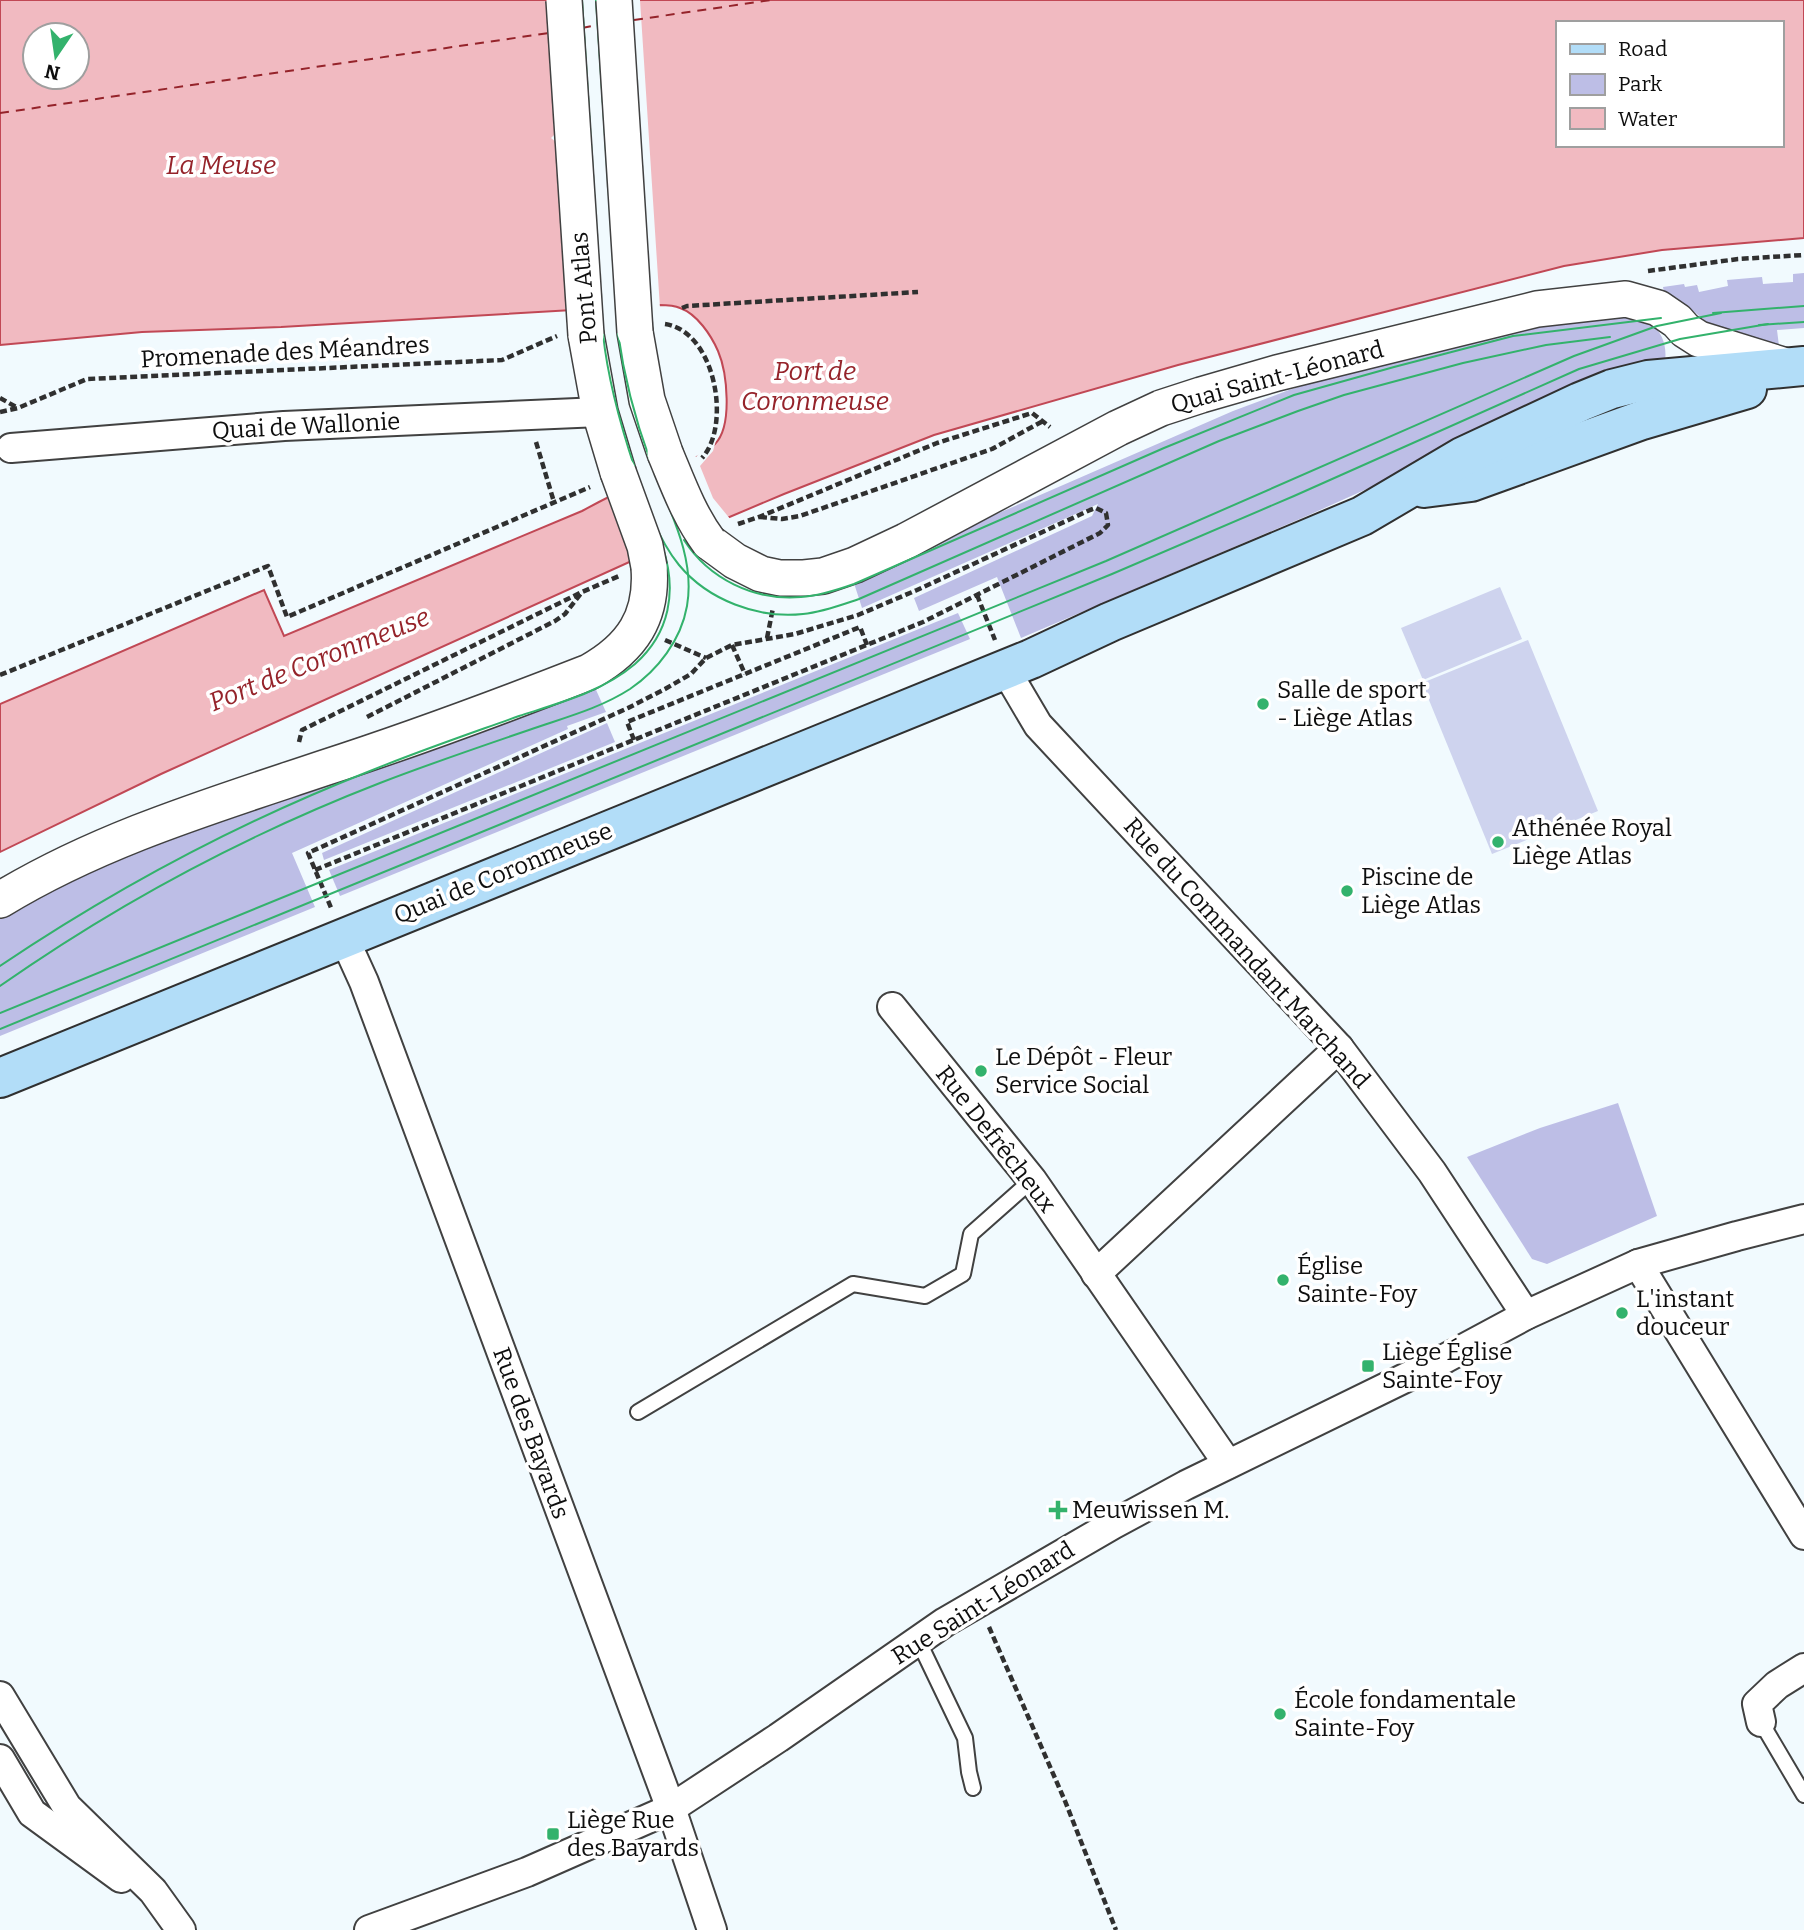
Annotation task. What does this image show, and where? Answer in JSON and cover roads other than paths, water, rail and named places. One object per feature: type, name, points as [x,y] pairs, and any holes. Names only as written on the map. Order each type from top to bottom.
[{"type":"main road","points":[[1000,655],[1110,622],[1362,516],[1462,457],[1612,389],[1648,380],[1799,370]]},
{"type":"main road","points":[[1406,490],[1471,482],[1585,440],[1799,370]]},
{"type":"main road","name":"Quai de Coronmeuse","points":[[0,1078],[338,924],[1000,655]]},
{"type":"street","name":"Pont Atlas","points":[[0,900],[51,872],[173,819],[429,732],[589,672],[622,650],[638,629],[649,591],[639,569],[645,546],[572,335],[564,0]]},
{"type":"street","name":"Pont Atlas","points":[[614,0],[646,328],[647,400],[681,458],[690,513],[699,528],[722,534]]},
{"type":"street","name":"Quai Saint-Léonard","points":[[722,534],[735,562],[761,574],[780,578],[823,576],[855,565],[906,541],[1118,428],[1161,408],[1222,388],[1510,315],[1562,306],[1626,299],[1658,308],[1699,339],[1799,370]]},
{"type":"street","points":[[1585,440],[1623,412],[1660,397],[1669,390],[1676,378],[1680,357],[1677,321]]},
{"type":"street","name":"Quai de Wallonie","points":[[11,448],[284,426],[600,412]]},
{"type":"street","name":"Rue du Commandant Marchand","points":[[1000,655],[1038,725],[1339,1048],[1432,1172],[1526,1315]]},
{"type":"street","name":"Rue des Bayards","points":[[338,924],[368,995],[670,1809],[712,1930]]},
{"type":"street","name":"Rue Defrêcheux","points":[[892,1007],[1032,1180],[1228,1464]]},
{"type":"street","points":[[1096,1274],[1339,1048]]},
{"type":"street","name":"Rue Saint-Léonard","points":[[369,1930],[527,1872],[670,1809],[778,1738],[918,1640],[977,1603],[1114,1524],[1228,1464],[1446,1358],[1526,1315],[1638,1264],[1804,1219]]},
{"type":"street","points":[[1638,1264],[1804,1535]]},
{"type":"street","points":[[1761,1722],[1757,1704],[1777,1685],[1804,1668]]},
{"type":"street","points":[[0,1696],[67,1807],[153,1891],[181,1930]]},
{"type":"street","points":[[0,1759],[32,1813],[116,1877],[153,1891]]},
{"type":"lane","points":[[638,1412],[853,1284],[925,1296],[964,1274],[971,1234],[1032,1180]]},
{"type":"lane","points":[[918,1640],[965,1738],[973,1788]]},
{"type":"lane","points":[[1761,1722],[1804,1796]]},
{"type":"water","name":"La Meuse","points":[[0,0],[1804,0],[1804,238],[1662,250],[1564,266],[1178,365],[934,435],[720,521],[161,774],[0,852],[0,704],[264,590],[284,636],[582,511],[693,459],[715,444],[724,425],[726,385],[718,351],[703,326],[692,315],[678,307],[659,305],[281,327],[142,332],[0,345]]},
{"type":"tram line","points":[[582,0],[603,334],[608,369],[624,436],[652,519],[679,565],[704,588],[752,610],[786,615],[810,613],[859,599],[1219,441],[1344,395],[1463,363],[1546,345],[1610,337]]},
{"type":"tram line","points":[[0,986],[136,899],[281,825],[380,783],[581,712],[618,696],[650,673],[674,642],[687,606],[687,568],[678,532],[640,429],[620,349],[596,0]]},
{"type":"tram line","points":[[1713,313],[1804,306]]},
{"type":"tram line","points":[[0,1013],[1106,561],[1574,356],[1657,326],[1721,313]]},
{"type":"tram line","points":[[684,540],[706,566],[734,585],[766,595],[784,597],[821,594],[854,584],[1164,448],[1294,395],[1513,336],[1661,318]]},
{"type":"tram line","points":[[1759,325],[1804,322]]},
{"type":"tram line","points":[[0,1029],[1112,574],[1579,369],[1680,339],[1768,324]]},
{"type":"tram line","points":[[0,966],[134,883],[274,812],[407,756],[580,696],[622,674],[647,652],[663,625],[670,595],[663,548]]},
{"type":"place","name":"Salle de sport - Liège Atlas","points":[[1263,704]]},
{"type":"place","name":"Athénée Royal Liège Atlas","points":[[1498,842]]},
{"type":"place","name":"Piscine de Liège Atlas","points":[[1347,891]]},
{"type":"place","name":"Le Dépôt - Fleur Service Social","points":[[981,1071]]},
{"type":"place","name":"Église Sainte-Foy","points":[[1283,1280]]},
{"type":"place","name":"L'instant douceur","points":[[1622,1313]]},
{"type":"place","name":"Liège Église Sainte-Foy","points":[[1368,1366]]},
{"type":"place","name":"Meuwissen M.","points":[[1058,1510]]},
{"type":"place","name":"École fondamentale Sainte-Foy","points":[[1280,1714]]},
{"type":"place","name":"Liège Rue des Bayards","points":[[553,1834]]},
{"type":"water label","name":"Port de Coronmeuse","points":[[815,386]]},
{"type":"water label","name":"Port de Coronmeuse","points":[[319,659]]}]
